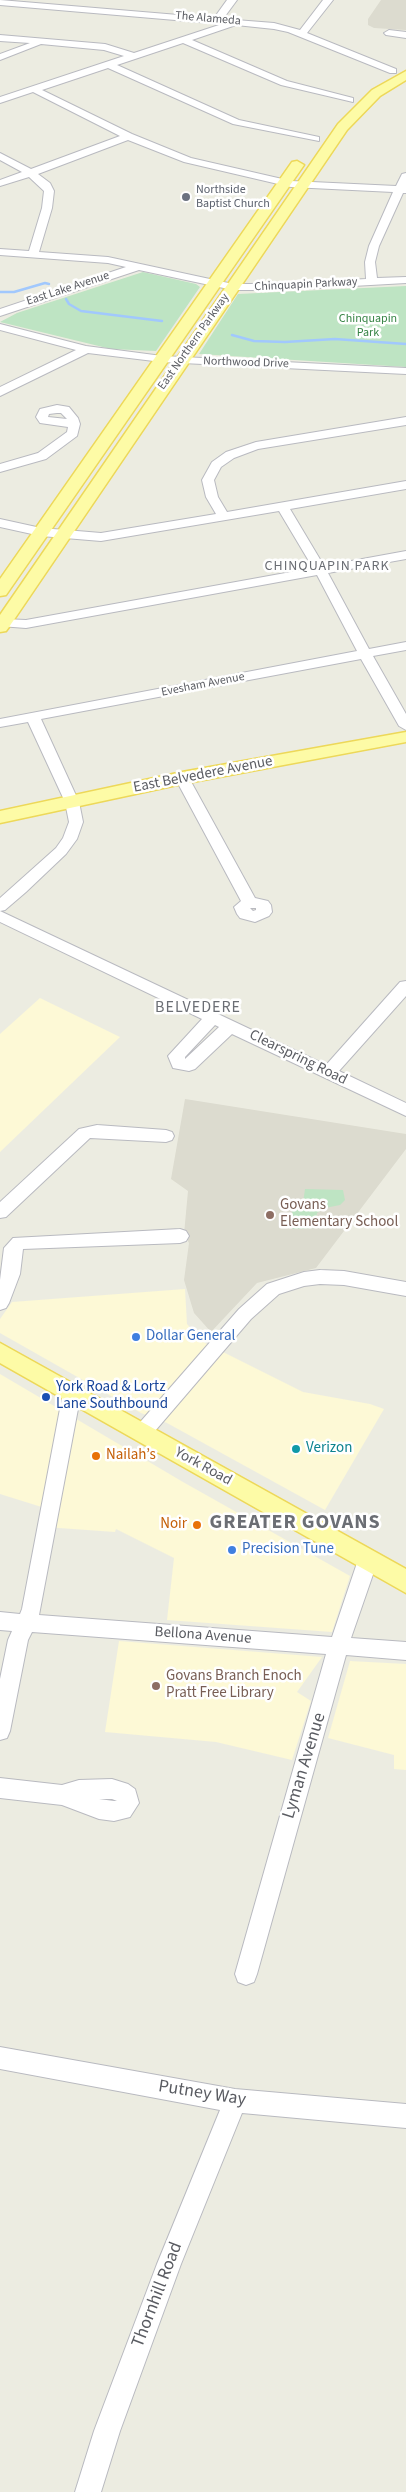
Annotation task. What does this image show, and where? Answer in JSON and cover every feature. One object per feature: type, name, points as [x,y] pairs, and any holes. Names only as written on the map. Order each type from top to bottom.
[{"type":"main road","points":[[345,104],[403,72]]},
{"type":"main road","name":"East Northern Parkway","points":[[2,625],[184,360],[326,148],[355,112],[403,72]]},
{"type":"main road","name":"East Northern Parkway","points":[[0,591],[312,143]]},
{"type":"main road","name":"East Belvedere Avenue","points":[[0,817],[182,778],[406,737]]},
{"type":"main road","name":"York Road","points":[[0,1352],[406,1582]]},
{"type":"street","points":[[51,6],[64,0]]},
{"type":"street","points":[[217,20],[232,0]]},
{"type":"street","points":[[302,34],[328,0]]},
{"type":"street","name":"The Alameda","points":[[0,2],[240,21],[274,26],[302,34],[403,72]]},
{"type":"street","points":[[0,100],[240,21]]},
{"type":"street","points":[[389,33],[406,35]]},
{"type":"street","points":[[0,38],[110,47],[133,56]]},
{"type":"street","points":[[184,40],[284,84],[345,104]]},
{"type":"street","points":[[0,57],[44,41]]},
{"type":"street","points":[[108,65],[236,122],[312,143]]},
{"type":"street","points":[[33,89],[128,136],[179,158],[302,185],[403,190]]},
{"type":"street","points":[[0,183],[128,136]]},
{"type":"street","points":[[0,156],[43,182],[49,192],[47,208],[33,254]]},
{"type":"street","points":[[372,281],[370,262],[374,246],[403,190],[406,176]]},
{"type":"street","name":"Chinquapin Parkway","points":[[0,252],[96,259],[233,287],[282,287],[406,280]]},
{"type":"street","name":"East Lake Avenue","points":[[0,313],[137,267]]},
{"type":"street","name":"Northwood Drive","points":[[0,327],[86,349],[162,359],[406,371]]},
{"type":"street","points":[[0,392],[86,349]]},
{"type":"street","points":[[224,517],[212,497],[208,480],[216,465],[230,455],[256,446],[406,421]]},
{"type":"street","points":[[0,468],[42,456],[73,433],[74,424]]},
{"type":"street","points":[[0,523],[41,532],[101,536],[118,535],[406,486]]},
{"type":"street","points":[[283,507],[341,605],[365,654],[406,726]]},
{"type":"street","points":[[2,625],[26,624],[406,556]]},
{"type":"street","name":"Evesham Avenue","points":[[0,723],[406,646]]},
{"type":"street","points":[[0,906],[40,872],[66,845],[76,822],[72,802],[33,718]]},
{"type":"street","points":[[182,778],[249,902]]},
{"type":"street","name":"Clearspring Road","points":[[0,916],[406,1110]]},
{"type":"street","points":[[328,1073],[406,986]]},
{"type":"street","points":[[213,1018],[176,1056],[179,1064],[189,1065],[197,1060],[230,1026]]},
{"type":"street","points":[[0,1212],[85,1133],[97,1131],[166,1136]]},
{"type":"street","points":[[0,1304],[11,1274],[13,1248],[19,1243],[180,1236]]},
{"type":"street","points":[[142,1432],[254,1304],[273,1290],[304,1279],[320,1277],[344,1278],[406,1289]]},
{"type":"street","points":[[0,1731],[18,1640],[32,1609],[56,1465],[72,1393]]},
{"type":"street","name":"Lyman Avenue","points":[[246,1974],[339,1645],[368,1560]]},
{"type":"street","name":"Bellona Avenue","points":[[0,1621],[406,1651]]},
{"type":"street","points":[[0,1788],[62,1795]]},
{"type":"street","name":"Putney Way","points":[[0,2058],[236,2101],[406,2116]]},
{"type":"street","name":"Thornhill Road","points":[[88,2492],[107,2431],[169,2264],[236,2101]]},
{"type":"shaded area","points":[[381,0],[406,0],[406,30],[374,28],[368,25],[368,19]]},
{"type":"shaded area","points":[[40,998],[120,1037],[0,1152],[0,1034]]},
{"type":"shaded area","name":"Govans Elementary School","points":[[185,1099],[406,1134],[406,1149],[316,1268],[257,1283],[211,1332],[194,1313],[184,1280],[189,1243],[184,1234],[188,1191],[171,1179]]},
{"type":"shaded area","points":[[185,1289],[187,1324],[205,1343],[303,1392],[370,1404],[384,1409],[325,1510],[167,1423],[141,1413],[0,1333],[0,1319],[12,1302]]},
{"type":"shaded area","points":[[0,1374],[183,1482],[350,1576],[332,1632],[167,1620],[174,1558],[116,1529],[115,1532],[45,1527],[48,1509],[0,1494]]},
{"type":"shaded area","points":[[119,1641],[322,1657],[297,1692],[311,1701],[292,1760],[216,1742],[105,1732]]},
{"type":"shaded area","points":[[350,1661],[406,1664],[406,1770],[394,1769],[394,1755],[328,1738]]},
{"type":"green space","points":[[143,272],[196,284],[200,287],[156,351],[111,349],[0,322],[17,313]]},
{"type":"green space","name":"Chinquapin Park","points":[[406,286],[406,367],[199,354],[238,294]]},
{"type":"green space","points":[[305,1189],[343,1190],[345,1200],[340,1205],[325,1208],[317,1213],[315,1228],[293,1229],[292,1208],[303,1203]]},
{"type":"waterway","points":[[0,292],[14,292],[45,283],[49,284]]},
{"type":"waterway","points":[[66,299],[69,304],[81,311],[162,321]]},
{"type":"waterway","points":[[232,335],[254,341],[285,342],[335,339],[406,344]]},
{"type":"place","name":"Northside Baptist Church","points":[[186,197]]},
{"type":"place","name":"Govans Elementary School","points":[[270,1215]]},
{"type":"place","name":"Dollar General","points":[[136,1337]]},
{"type":"place","name":"York Road & Lortz Lane Southbound","points":[[46,1397]]},
{"type":"place","name":"Verizon","points":[[296,1449]]},
{"type":"place","name":"Nailah’s","points":[[96,1456]]},
{"type":"place","name":"Noir","points":[[197,1525]]},
{"type":"place","name":"Precision Tune","points":[[232,1550]]},
{"type":"place","name":"Govans Branch Enoch Pratt Free Library","points":[[156,1686]]},
{"type":"district","name":"CHINQUAPIN PARK","points":[[327,567]]},
{"type":"district","name":"BELVEDERE","points":[[198,1008]]},
{"type":"district","name":"GREATER GOVANS","points":[[295,1524]]}]
